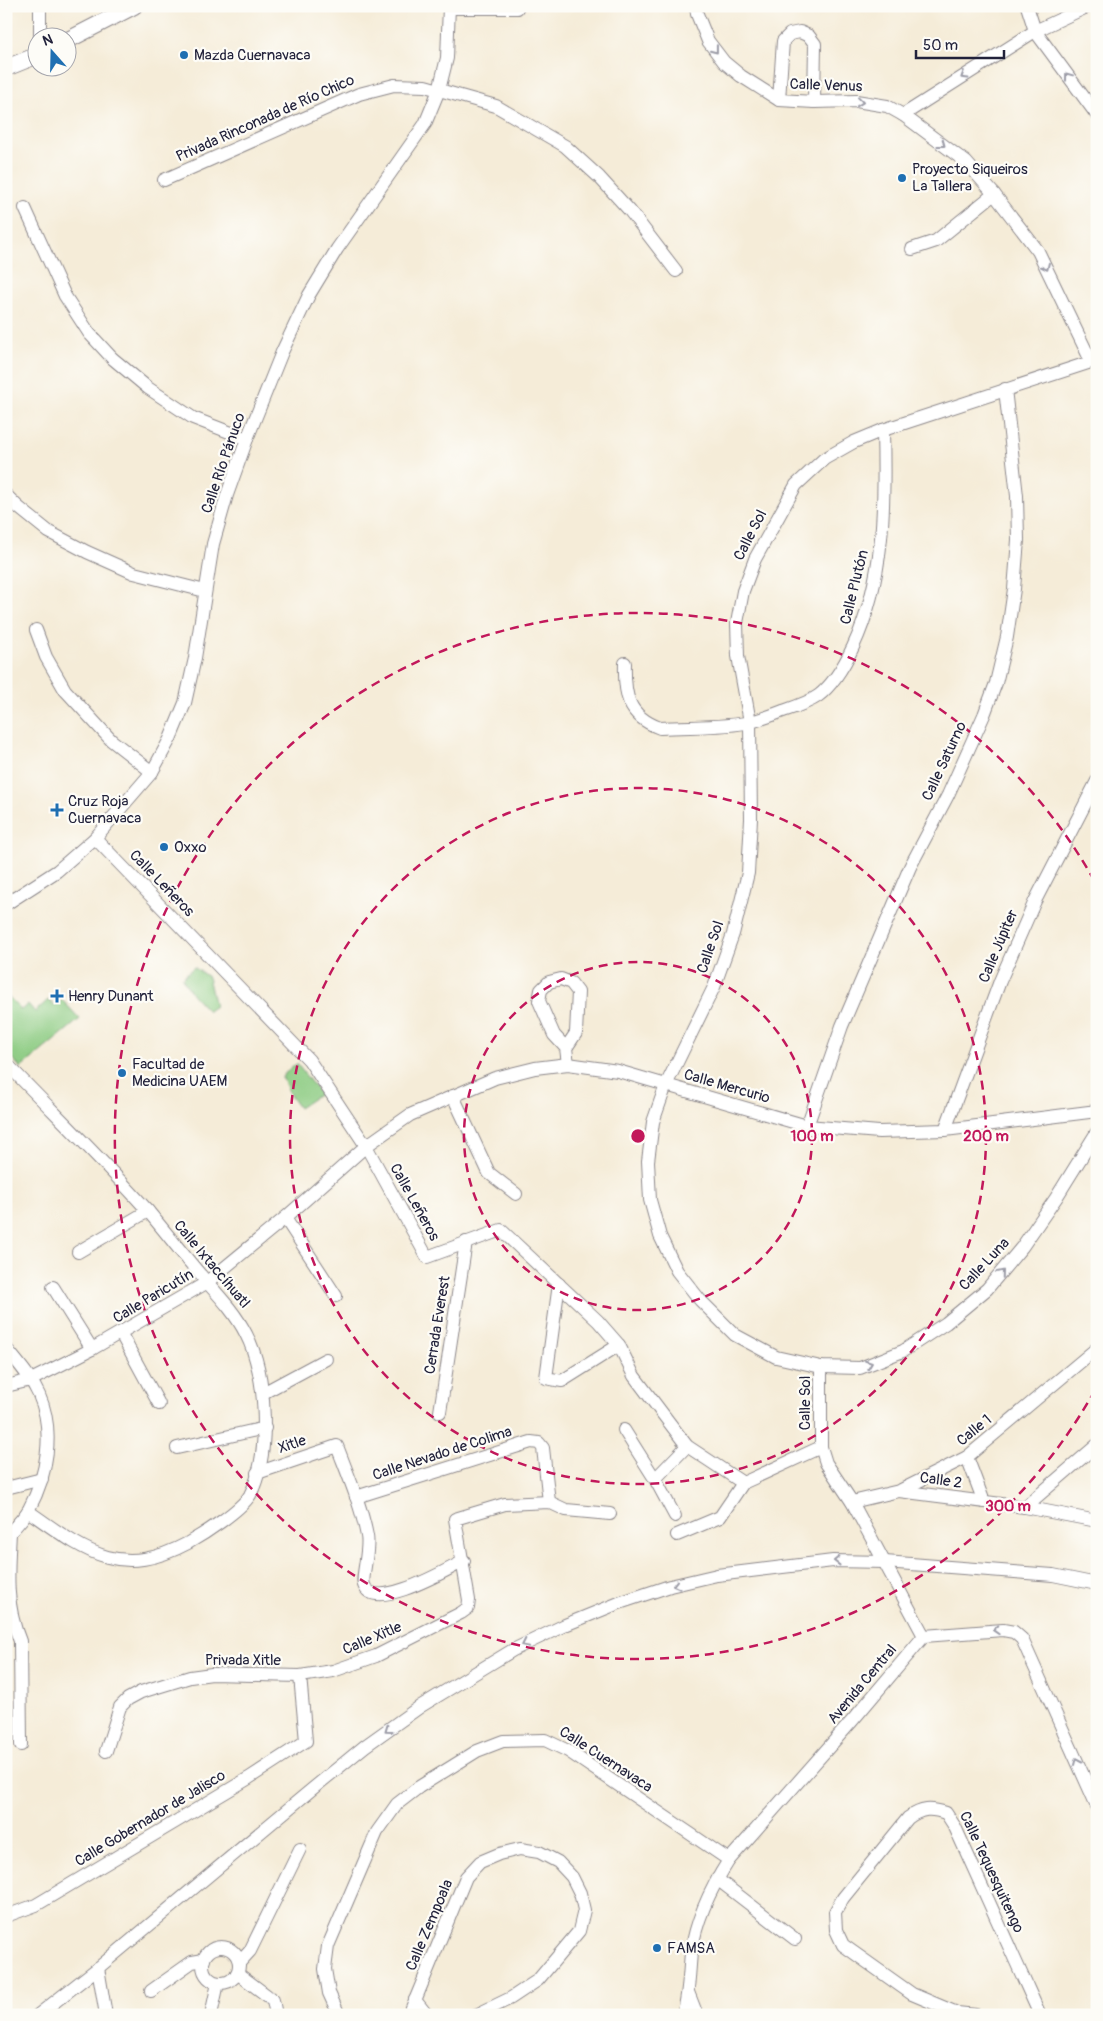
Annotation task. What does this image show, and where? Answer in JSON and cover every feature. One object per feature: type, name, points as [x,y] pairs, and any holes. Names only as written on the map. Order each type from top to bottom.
[{"type":"street","points":[[40,6],[40,28]]},
{"type":"street","points":[[78,35],[134,6]]},
{"type":"street","points":[[449,7],[517,8],[518,6]]},
{"type":"street","name":"Calle Venus","points":[[696,6],[697,14],[708,41],[724,62],[741,76],[779,100],[814,102],[856,101],[887,106],[903,115],[966,162],[994,194],[1038,251],[1094,360]]},
{"type":"street","points":[[1027,6],[1035,31],[1097,115]]},
{"type":"street","points":[[903,115],[1035,31],[1089,6]]},
{"type":"street","name":"Calle Río Pánuco","points":[[6,904],[57,870],[95,838],[152,772],[170,739],[185,703],[196,658],[218,527],[247,439],[282,352],[309,295],[337,248],[425,124],[439,90],[447,58],[449,7]]},
{"type":"street","points":[[779,100],[783,41],[790,34],[800,32],[809,36],[815,44],[814,102]]},
{"type":"street","points":[[6,68],[28,59]]},
{"type":"street","name":"Privada Rinconada de Río Chico","points":[[164,180],[359,94],[394,85],[424,86],[496,106],[565,146],[599,177],[630,211],[676,271]]},
{"type":"street","points":[[912,248],[936,242],[994,194]]},
{"type":"street","points":[[25,208],[65,296],[89,333],[112,358],[148,388],[193,418],[247,439]]},
{"type":"street","name":"Calle Sol","points":[[924,1636],[886,1562],[852,1502],[826,1463],[821,1447],[821,1367],[776,1357],[735,1335],[700,1300],[676,1271],[660,1236],[650,1200],[648,1161],[653,1122],[666,1085],[714,986],[733,934],[748,873],[751,819],[750,722],[738,656],[736,623],[743,591],[755,559],[796,485],[824,459],[854,442],[883,430],[1094,360]]},
{"type":"street","name":"Calle Saturno","points":[[807,1126],[842,1026],[906,875],[948,795],[984,716],[996,683],[1007,637],[1018,540],[1017,496],[1005,389]]},
{"type":"street","name":"Calle Plutón","points":[[626,663],[625,686],[629,701],[637,716],[648,724],[660,728],[750,722],[800,705],[818,695],[839,674],[862,629],[872,595],[881,552],[885,482],[883,430]]},
{"type":"street","points":[[6,495],[50,532],[87,552],[134,573],[206,590]]},
{"type":"street","points":[[36,630],[46,657],[65,690],[110,740],[152,772]]},
{"type":"street","name":"Calle Júpiter","points":[[946,1130],[1000,981],[1035,901],[1097,781]]},
{"type":"street","name":"Calle Leñeros","points":[[95,838],[309,1060],[366,1146],[427,1257],[501,1230],[598,1321],[619,1345],[634,1376],[687,1446],[742,1483]]},
{"type":"street","points":[[566,1048],[576,1033],[578,992],[571,983],[561,979],[549,982],[541,990],[539,1002],[554,1035],[566,1048],[568,1064]]},
{"type":"street","name":"Calle Ixtaccíhuatl","points":[[6,1063],[148,1211],[206,1283],[233,1312],[247,1336],[255,1358],[263,1393],[265,1428],[257,1473],[249,1496],[228,1516],[198,1538],[171,1552],[144,1560],[118,1560],[90,1551],[61,1534],[28,1510]]},
{"type":"street","name":"Calle Mercurio","points":[[366,1146],[410,1115],[494,1078],[535,1068],[568,1064],[618,1071],[807,1126],[879,1132],[946,1130],[1097,1111]]},
{"type":"street","points":[[453,1096],[489,1173],[516,1194]]},
{"type":"street","name":"Calle Luna","points":[[821,1367],[860,1368],[903,1351],[946,1323],[980,1294],[1022,1247],[1056,1198],[1097,1132]]},
{"type":"street","name":"Calle Paricutín","points":[[6,1386],[31,1380],[92,1349],[121,1334],[206,1283],[285,1218],[366,1146]]},
{"type":"street","points":[[78,1252],[148,1211]]},
{"type":"street","points":[[285,1218],[336,1296]]},
{"type":"street","name":"Cerrada Everest","points":[[440,1412],[466,1242]]},
{"type":"street","points":[[559,1284],[546,1378],[562,1381],[619,1345]]},
{"type":"street","points":[[52,1287],[92,1349]]},
{"type":"street","points":[[121,1334],[158,1404]]},
{"type":"street","points":[[6,1348],[31,1380],[40,1396],[46,1422],[47,1457],[42,1479],[28,1510],[8,1533],[7,1582],[10,1632],[20,1641],[22,1745]]},
{"type":"street","name":"Calle 1","points":[[852,1502],[899,1490],[967,1457],[1097,1348]]},
{"type":"street","points":[[263,1393],[326,1360]]},
{"type":"street","points":[[177,1448],[265,1428]]},
{"type":"street","points":[[624,1430],[655,1479],[675,1516]]},
{"type":"street","name":"Calle Nevado de Colima","points":[[356,1497],[531,1442],[539,1443],[543,1448],[549,1502]]},
{"type":"street","points":[[1025,1507],[1097,1445]]},
{"type":"street","name":"Xitle","points":[[257,1473],[337,1446],[356,1497]]},
{"type":"street","points":[[655,1479],[687,1446]]},
{"type":"street","points":[[677,1535],[720,1517],[742,1483],[821,1447]]},
{"type":"street","points":[[967,1457],[984,1502]]},
{"type":"street","points":[[6,1488],[42,1479]]},
{"type":"street","name":"Calle 2","points":[[899,1490],[1025,1507],[1097,1521]]},
{"type":"street","points":[[356,1497],[367,1537],[368,1554],[363,1583],[367,1590],[377,1594],[391,1594],[406,1589],[464,1561]]},
{"type":"street","points":[[549,1502],[566,1510],[610,1514]]},
{"type":"street","name":"Calle Xitle","points":[[300,1676],[333,1671],[376,1656],[461,1613],[468,1608],[469,1600],[464,1561],[455,1519],[506,1504],[549,1502]]},
{"type":"street","points":[[38,2015],[98,1968],[365,1746],[421,1706],[513,1650],[565,1625],[619,1603],[670,1586],[717,1575],[833,1561],[886,1562],[1053,1575],[1097,1584]]},
{"type":"street","points":[[924,1636],[1003,1630],[1014,1632],[1022,1639],[1097,1806]]},
{"type":"street","name":"Avenida Central","points":[[683,2015],[688,1991],[692,1952],[700,1917],[716,1879],[729,1860],[852,1721],[924,1636]]},
{"type":"street","name":"Privada Xitle","points":[[106,1751],[120,1707],[128,1699],[141,1692],[190,1677],[212,1674],[300,1676]]},
{"type":"street","name":"Calle Gobernador de Jalisco","points":[[6,1916],[36,1905],[249,1778],[306,1741],[300,1676]]},
{"type":"street","name":"Calle Cuernavaca","points":[[339,2015],[329,1993],[325,1969],[328,1946],[377,1832],[397,1804],[419,1787],[477,1751],[503,1741],[546,1740],[568,1752],[729,1860]]},
{"type":"street","name":"Calle Tequesquitengo","points":[[976,2015],[958,2013],[912,1994],[843,1945],[836,1930],[835,1912],[843,1898],[908,1818],[920,1810],[934,1809],[946,1813],[955,1827],[1040,2015]]},
{"type":"street","points":[[276,2015],[273,2000],[238,1968],[233,1950],[219,1947],[212,1949],[204,1960],[203,1967],[206,1975],[211,1980],[218,1983],[226,1983],[232,1979],[238,1968],[250,1952],[300,1849]]},
{"type":"street","name":"Calle Zempoala","points":[[409,2015],[466,1877],[480,1862],[499,1854],[520,1849],[539,1852],[558,1862],[572,1877],[580,1893],[584,1910],[579,1931],[538,1980],[511,1998],[476,2015]]},
{"type":"street","points":[[716,1879],[794,1939]]},
{"type":"street","points":[[151,1991],[192,1962],[204,1960]]},
{"type":"street","points":[[98,1968],[106,2015]]},
{"type":"street","points":[[211,2015],[218,1983]]},
{"type":"street","name":"Avenida Central","points":[[688,1991],[697,2015]]},
{"type":"street","points":[[415,2000],[427,2015]]},
{"type":"green space","points":[[194,967],[208,977],[215,1006],[208,1011],[193,995],[182,978]]},
{"type":"green space","points":[[6,994],[21,1010],[28,1004],[35,1012],[48,1000],[54,1005],[61,999],[80,1019],[21,1068],[6,1052]]},
{"type":"green space","points":[[297,1064],[320,1094],[299,1108],[291,1097],[282,1077],[291,1067]]},
{"type":"place","name":"Mazda Cuernavaca","points":[[184,55]]},
{"type":"place","name":"Proyecto Siqueiros La Tallera","points":[[902,178]]},
{"type":"place","name":"Cruz Roja Cuernavaca","points":[[57,810]]},
{"type":"place","name":"Oxxo","points":[[164,847]]},
{"type":"place","name":"Henry Dunant","points":[[57,996]]},
{"type":"place","name":"Facultad de Medicina UAEM","points":[[122,1073]]},
{"type":"place","name":"FAMSA","points":[[657,1948]]}]
